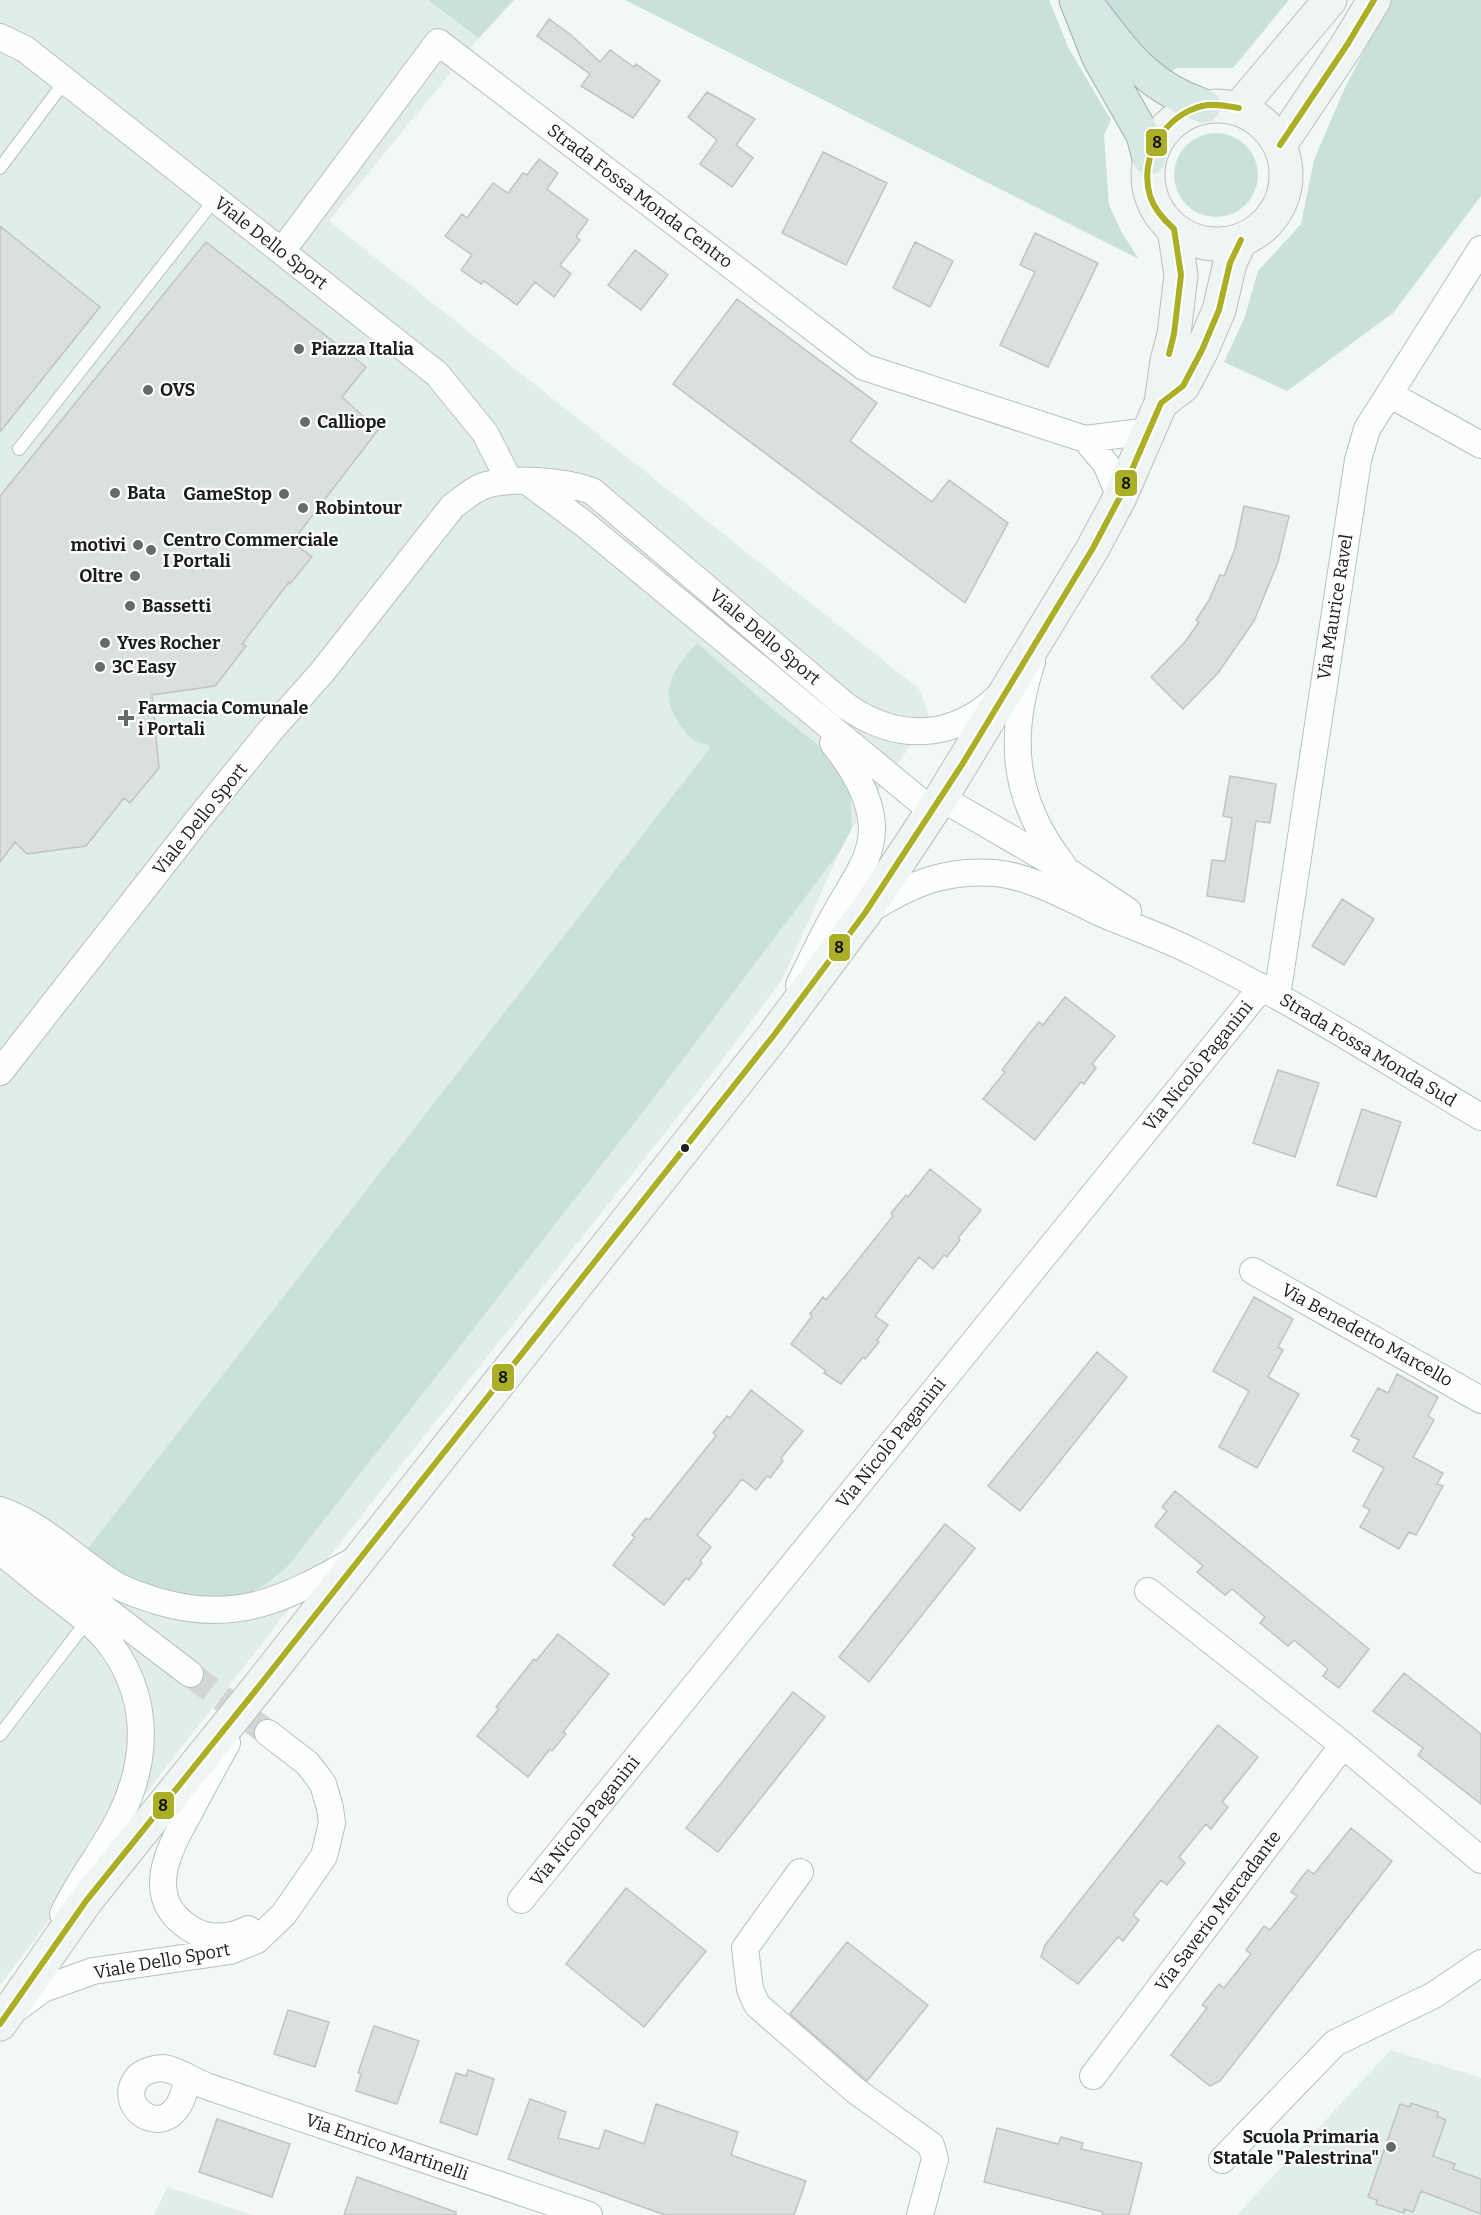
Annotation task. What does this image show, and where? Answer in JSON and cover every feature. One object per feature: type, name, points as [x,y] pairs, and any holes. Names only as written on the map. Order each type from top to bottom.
[{"type":"highway","points":[[1076,0],[1099,58],[1143,135],[1149,158]]},
{"type":"highway","points":[[1085,0],[1137,67],[1169,90],[1204,106]]},
{"type":"main road","points":[[1239,108],[1330,0]]},
{"type":"main road","points":[[1280,145],[1347,45],[1374,0]]},
{"type":"main road","points":[[1222,105],[1239,108],[1257,118],[1267,126],[1280,145],[1286,165],[1286,183],[1273,216],[1263,227],[1240,240],[1219,244],[1187,238],[1174,230],[1158,211],[1150,196],[1147,178],[1149,158],[1167,126],[1187,111],[1204,106],[1222,105]]},
{"type":"main road","points":[[3,2020],[86,1901],[252,1695],[774,1035],[865,913],[936,805],[1093,548],[1120,497],[1155,416],[1174,334],[1181,275],[1174,230]]},
{"type":"main road","points":[[1155,416],[1184,386],[1202,350],[1219,310],[1230,262],[1240,240]]},
{"type":"street","name":"Viale Dello Sport","points":[[0,37],[25,49],[437,374],[485,433],[518,481],[583,523],[807,710],[936,805]]},
{"type":"street","name":"Strada Fossa Monda Centro","points":[[282,251],[438,42],[864,367],[1086,439],[1142,432],[1155,416]]},
{"type":"street","name":"Via Maurice Ravel","points":[[1269,992],[1358,460],[1367,429],[1481,249]]},
{"type":"street","points":[[1389,394],[1481,445]]},
{"type":"street","points":[[1086,439],[1106,464],[1120,497]]},
{"type":"street","name":"Viale Dello Sport","points":[[0,1072],[196,822],[270,731],[323,671],[452,507],[467,494],[480,487],[518,481],[558,483],[592,491],[846,706],[880,726],[892,729],[925,730],[950,728],[984,710],[1011,685]]},
{"type":"street","points":[[1042,632],[1028,673],[1020,708],[1016,732],[1017,758],[1022,784],[1033,818],[1069,872]]},
{"type":"street","name":"Viale Dello Sport","points":[[774,1035],[825,931],[857,876],[871,837],[869,812],[853,770],[807,710]]},
{"type":"street","name":"Strada Fossa Monda Sud","points":[[936,805],[1069,872],[1191,951]]},
{"type":"street","name":"Strada Fossa Monda Sud","points":[[865,913],[900,891],[929,879],[958,873],[996,873],[1025,881],[1070,898],[1191,951],[1269,992],[1481,1117]]},
{"type":"street","name":"Via Nicolò Paganini","points":[[521,1900],[1269,992]]},
{"type":"street","name":"Via Benedetto Marcello","points":[[1253,1271],[1481,1400]]},
{"type":"street","points":[[0,1510],[30,1524],[112,1583],[142,1596],[187,1609],[242,1608],[274,1601],[307,1587],[361,1557]]},
{"type":"street","points":[[0,1528],[190,1674]]},
{"type":"street","points":[[0,1551],[105,1637],[120,1659],[134,1689],[140,1724],[139,1768],[121,1815],[79,1883],[34,1976]]},
{"type":"street","points":[[1148,1591],[1343,1745],[1481,1860]]},
{"type":"street","name":"Viale Dello Sport","points":[[252,1695],[170,1848],[163,1871],[165,1899],[174,1916],[195,1932],[231,1936],[256,1926],[303,1887]]},
{"type":"street","name":"Viale Dello Sport","points":[[3,2020],[44,1989],[93,1971],[213,1954],[245,1945],[257,1940],[284,1914],[324,1856],[332,1823],[323,1784],[311,1768],[268,1733]]},
{"type":"street","name":"Via Saverio Mercadante","points":[[1093,2076],[1343,1745]]},
{"type":"street","points":[[800,1872],[745,1948],[750,1989],[757,2006],[856,2091],[931,2145],[935,2159],[920,2215]]},
{"type":"street","points":[[1222,2160],[1335,2043],[1434,1995],[1481,1963]]},
{"type":"street","name":"Via Enrico Martinelli","points":[[187,2078],[589,2215]]},
{"type":"lane","points":[[0,168],[65,81]]},
{"type":"lane","points":[[19,449],[215,199]]},
{"type":"lane","points":[[0,1735],[87,1621]]},
{"type":"shaded area","points":[[0,0],[428,0],[479,38],[329,221],[919,689],[930,718],[852,828],[783,978],[718,1066],[379,1493],[0,1985]]},
{"type":"shaded area","name":"Scuola Primaria Statale \"Palestrina\"","points":[[1391,2050],[1481,2078],[1481,2215],[1237,2215]]},
{"type":"shaded area","points":[[167,2187],[253,2215],[154,2215]]},
{"type":"green space","points":[[428,0],[514,0],[479,38]]},
{"type":"green space","points":[[625,0],[1049,0],[1069,49],[1111,120],[1104,135],[1109,205],[1122,233],[1139,259]]},
{"type":"green space","points":[[1098,0],[1289,0],[1233,68],[1176,68],[1165,77]]},
{"type":"green space","points":[[1390,0],[1481,0],[1481,196],[1393,313],[1287,391],[1224,362],[1244,319],[1258,271],[1301,224],[1314,160],[1343,92]]},
{"type":"green space","points":[[1216,133],[1232,136],[1246,145],[1255,159],[1258,175],[1255,191],[1246,205],[1232,214],[1216,217],[1200,214],[1186,205],[1177,191],[1174,175],[1177,159],[1186,145],[1200,136]]},
{"type":"green space","points":[[697,643],[771,708],[816,743],[850,788],[852,828],[840,851],[653,1099],[288,1566],[262,1587],[243,1594],[219,1597],[190,1596],[137,1585],[86,1551],[710,748],[707,744],[695,741],[686,733],[670,703],[669,692],[675,672]]},
{"type":"building","points":[[549,19],[571,35],[600,62],[610,50],[634,67],[636,64],[660,81],[633,118],[581,86],[590,74],[537,36]]},
{"type":"building","points":[[707,92],[755,119],[736,145],[753,158],[732,187],[700,164],[717,140],[688,117]]},
{"type":"building","points":[[823,152],[887,183],[846,265],[782,233]]},
{"type":"building","points":[[539,159],[558,173],[547,189],[588,220],[576,237],[580,240],[560,265],[571,274],[554,297],[535,282],[517,305],[484,281],[481,284],[461,270],[472,255],[445,236],[462,214],[467,218],[493,183],[508,193],[523,173],[527,175]]},
{"type":"building","points":[[0,226],[100,307],[0,432]]},
{"type":"building","points":[[1035,233],[1098,263],[1048,367],[1000,345],[1035,272],[1020,265]]},
{"type":"building","name":"Centro Commerciale I Portali","points":[[206,242],[366,367],[342,397],[378,430],[292,542],[312,557],[290,584],[289,582],[242,644],[246,646],[215,686],[152,695],[159,768],[130,803],[124,798],[86,846],[27,854],[15,842],[0,862],[0,496]]},
{"type":"building","points":[[915,242],[953,261],[930,307],[893,288]]},
{"type":"building","points":[[635,250],[668,275],[641,310],[608,285]]},
{"type":"building","points":[[737,299],[877,403],[850,441],[932,502],[949,480],[1008,523],[965,603],[673,384]]},
{"type":"building","points":[[1244,506],[1289,516],[1278,562],[1254,621],[1218,673],[1183,709],[1151,677],[1185,642],[1199,622],[1196,620],[1209,600],[1220,575],[1224,576],[1235,549]]},
{"type":"building","points":[[1230,776],[1276,784],[1270,823],[1256,821],[1244,902],[1207,896],[1212,860],[1225,861],[1232,818],[1223,816]]},
{"type":"building","points":[[1342,899],[1374,919],[1344,965],[1312,946]]},
{"type":"building","points":[[1065,997],[1115,1036],[1092,1064],[1096,1068],[1084,1084],[1081,1082],[1035,1140],[983,1099],[1005,1072],[1002,1070],[1026,1038],[1039,1022],[1043,1025]]},
{"type":"building","points":[[1278,1070],[1319,1083],[1295,1157],[1253,1143]]},
{"type":"building","points":[[1362,1109],[1401,1122],[1376,1197],[1337,1185]]},
{"type":"building","points":[[930,1169],[981,1210],[958,1238],[960,1240],[947,1257],[944,1255],[933,1269],[919,1257],[875,1316],[888,1325],[877,1340],[879,1342],[865,1359],[863,1357],[841,1384],[824,1373],[826,1371],[791,1344],[823,1297],[826,1300],[893,1216],[891,1213],[906,1195],[908,1197]]},
{"type":"building","points":[[1254,1297],[1293,1319],[1278,1347],[1283,1350],[1268,1377],[1299,1394],[1257,1468],[1219,1447],[1249,1391],[1213,1371]]},
{"type":"building","points":[[1097,1352],[1127,1377],[1020,1511],[988,1486]]},
{"type":"building","points":[[1397,1374],[1438,1397],[1428,1416],[1434,1420],[1413,1457],[1443,1473],[1437,1484],[1443,1486],[1416,1535],[1409,1532],[1399,1549],[1360,1527],[1370,1510],[1363,1506],[1384,1468],[1353,1451],[1359,1440],[1351,1436],[1378,1388],[1388,1393]]},
{"type":"building","points":[[751,1390],[803,1431],[781,1458],[783,1461],[770,1478],[767,1476],[756,1490],[742,1479],[697,1535],[711,1547],[689,1580],[686,1578],[664,1605],[613,1565],[635,1537],[632,1535],[646,1518],[649,1520],[716,1436],[713,1433],[727,1416],[730,1418]]},
{"type":"building","points":[[1175,1491],[1369,1649],[1339,1688],[1323,1676],[1328,1669],[1294,1640],[1288,1646],[1260,1623],[1265,1617],[1232,1589],[1225,1595],[1197,1572],[1203,1566],[1155,1526],[1167,1511],[1162,1507]]},
{"type":"building","points":[[945,1524],[975,1548],[869,1682],[839,1657]]},
{"type":"building","points":[[558,1634],[609,1674],[563,1732],[566,1734],[552,1751],[550,1749],[528,1777],[477,1736],[499,1709],[496,1707],[534,1659],[536,1661]]},
{"type":"building","points":[[1404,1673],[1481,1734],[1481,1804],[1418,1755],[1423,1748],[1373,1711]]},
{"type":"building","points":[[793,1692],[825,1717],[718,1852],[686,1828]]},
{"type":"building","points":[[1218,1725],[1258,1757],[1222,1802],[1228,1807],[1211,1829],[1206,1824],[1179,1857],[1185,1863],[1167,1885],[1161,1880],[1133,1915],[1139,1920],[1123,1941],[1118,1937],[1078,1984],[1041,1957],[1045,1945]]},
{"type":"building","points":[[1351,1828],[1392,1861],[1220,2081],[1210,2086],[1171,2055],[1207,2008],[1202,2005],[1219,1984],[1224,1988],[1251,1954],[1246,1950],[1264,1926],[1270,1930],[1297,1896],[1291,1892],[1301,1878],[1308,1870],[1314,1874]]},
{"type":"building","points":[[626,1888],[706,1951],[644,2027],[566,1964]]},
{"type":"building","points":[[847,1942],[928,2005],[867,2081],[790,2014]]},
{"type":"building","points":[[288,2010],[329,2022],[315,2067],[274,2054]]},
{"type":"building","points":[[374,2026],[419,2041],[397,2104],[356,2091],[361,2074],[358,2073]]},
{"type":"building","points":[[468,2070],[494,2079],[477,2135],[440,2122],[456,2073],[466,2076]]},
{"type":"building","points":[[530,2099],[566,2112],[558,2138],[599,2149],[605,2130],[644,2144],[656,2104],[738,2132],[731,2155],[806,2181],[794,2215],[665,2215],[508,2159]]},
{"type":"building","points":[[1411,2103],[1438,2112],[1437,2116],[1446,2120],[1433,2156],[1455,2164],[1453,2169],[1481,2179],[1481,2214],[1421,2191],[1413,2212],[1404,2209],[1404,2213],[1376,2204],[1377,2200],[1368,2197],[1400,2104],[1410,2107]]},
{"type":"building","points":[[217,2119],[290,2144],[272,2197],[199,2172]]},
{"type":"building","points":[[997,2128],[1058,2144],[1061,2137],[1083,2143],[1081,2149],[1142,2163],[1129,2215],[1102,2215],[1103,2212],[984,2182]]},
{"type":"building","points":[[357,2177],[456,2212],[456,2215],[344,2215]]},
{"type":"tunnel","points":[[190,1674],[268,1733]]},
{"type":"transit line","name":"8","points":[[1280,145],[1347,45],[1374,0]]},
{"type":"transit line","name":"8","points":[[1174,229],[1160,214],[1150,196],[1148,167],[1158,140],[1176,119],[1188,111],[1211,105],[1239,108]]},
{"type":"transit line","name":"8","points":[[1169,354],[1174,334],[1181,275],[1174,229]]},
{"type":"transit line","name":"8","points":[[0,2024],[86,1901],[252,1695],[774,1035],[865,913],[963,763],[1093,548],[1120,497],[1161,403],[1183,386],[1202,350],[1219,310],[1230,263],[1241,240]]},
{"type":"place","name":"Piazza Italia","points":[[299,349]]},
{"type":"place","name":"OVS","points":[[148,390]]},
{"type":"place","name":"Calliope","points":[[305,422]]},
{"type":"place","name":"Bata","points":[[115,493]]},
{"type":"place","name":"GameStop","points":[[284,494]]},
{"type":"place","name":"Robintour","points":[[303,508]]},
{"type":"place","name":"motivi","points":[[138,545]]},
{"type":"place","name":"Centro Commerciale I Portali","points":[[151,550]]},
{"type":"place","name":"Oltre","points":[[135,576]]},
{"type":"place","name":"Bassetti","points":[[130,606]]},
{"type":"place","name":"Yves Rocher","points":[[105,643]]},
{"type":"place","name":"3C Easy","points":[[100,667]]},
{"type":"place","name":"Farmacia Comunale i Portali","points":[[126,718]]},
{"type":"place","name":"Scuola Primaria Statale \"Palestrina\"","points":[[1391,2147]]}]
